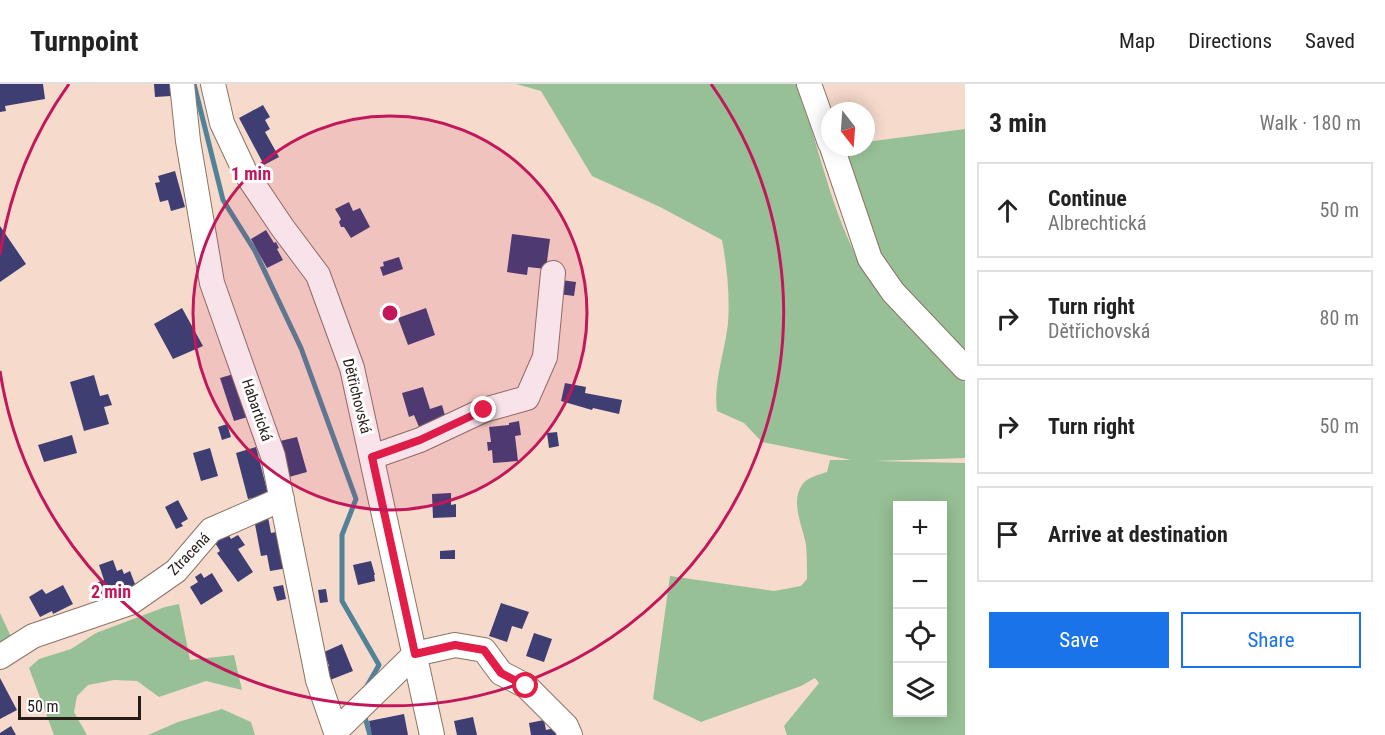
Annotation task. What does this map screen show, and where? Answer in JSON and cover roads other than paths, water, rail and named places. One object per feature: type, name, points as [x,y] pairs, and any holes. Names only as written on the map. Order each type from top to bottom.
[{"type":"street","name":"Habartická","points":[[182,84],[188,141],[212,283],[273,456],[318,680],[337,733]]},
{"type":"street","name":"Dětřichovská","points":[[213,84],[222,123],[245,172],[318,275],[352,368],[432,735]]},
{"type":"street","points":[[809,84],[821,118]]},
{"type":"street","points":[[834,156],[870,259],[893,292],[965,368]]},
{"type":"street","points":[[372,457],[420,440],[484,410],[527,398],[545,357],[553,273]]},
{"type":"street","name":"Ztracená","points":[[0,657],[33,636],[130,603],[176,571],[211,530],[282,499]]},
{"type":"street","points":[[337,733],[415,654],[455,645],[484,650],[501,673],[526,686],[566,726],[570,735]]},
{"type":"waterway","points":[[194,84],[223,200],[255,251],[301,348],[356,499],[342,535],[342,601],[379,665],[367,686]]},
{"type":"waterway","points":[[364,714],[370,735]]}]
